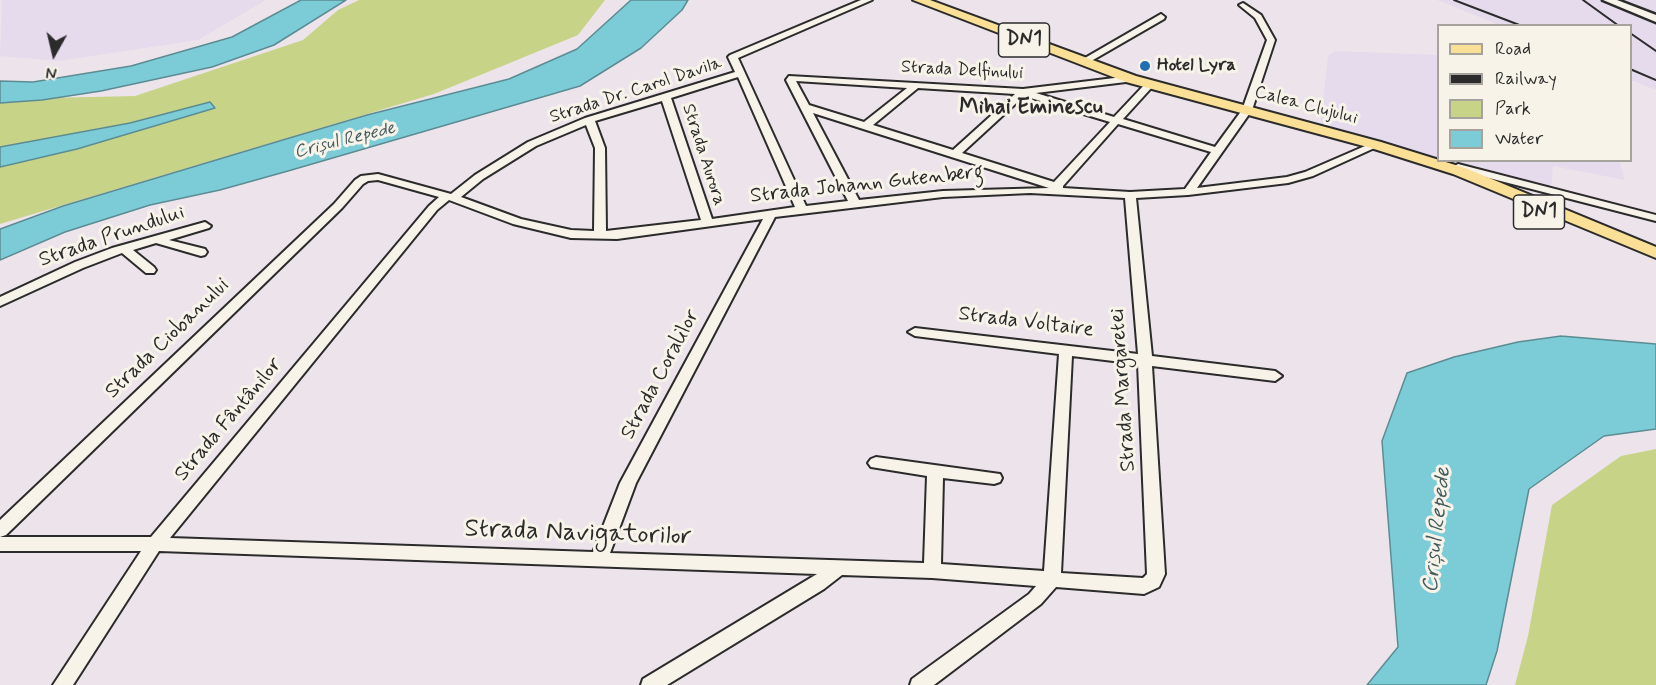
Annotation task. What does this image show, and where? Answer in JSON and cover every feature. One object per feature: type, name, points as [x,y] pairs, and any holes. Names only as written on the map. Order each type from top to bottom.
[{"type":"main road","name":"Calea Clujului","points":[[919,0],[1131,79],[1423,160]]},
{"type":"main road","name":"DN1","points":[[1423,160],[1457,178],[1656,253]]},
{"type":"main road","name":"DN1","points":[[1423,160],[1545,198],[1562,218],[1656,262]]},
{"type":"main road","points":[[1457,178],[1473,182],[1528,206],[1535,207],[1545,198]]},
{"type":"street","points":[[802,210],[740,74],[734,55],[868,0]]},
{"type":"street","points":[[1608,0],[1656,19]]},
{"type":"street","points":[[1188,192],[1246,110],[1271,40],[1258,17],[1243,5]]},
{"type":"street","points":[[1083,62],[1161,17]]},
{"type":"street","name":"Strada Dr. Carol Davila","points":[[450,197],[514,155],[589,120],[740,74]]},
{"type":"street","name":"Strada Delfinului","points":[[805,107],[791,81],[792,78],[1023,92],[1131,79]]},
{"type":"street","points":[[1056,186],[1150,84]]},
{"type":"street","points":[[866,126],[915,86]]},
{"type":"street","points":[[955,154],[1023,92],[1219,150]]},
{"type":"street","name":"Strada Aurora","points":[[666,98],[707,222]]},
{"type":"street","points":[[805,107],[1078,193]]},
{"type":"street","points":[[805,107],[855,204]]},
{"type":"street","points":[[589,120],[600,148],[600,235]]},
{"type":"street","name":"Strada Johann Gutenberg","points":[[365,178],[378,177],[450,197],[517,222],[571,234],[600,235],[637,233],[855,204],[994,191],[1030,190],[1130,195],[1188,192],[1288,180],[1309,174],[1376,146]]},
{"type":"street","name":"Strada Ciobanului","points":[[0,530],[365,178]]},
{"type":"street","name":"Strada Margaretei","points":[[1130,195],[1145,359],[1156,574],[1153,582]]},
{"type":"street","name":"Strada Fântânilor","points":[[62,685],[155,544],[433,208],[450,197]]},
{"type":"street","points":[[1545,198],[1656,218]]},
{"type":"street","name":"Strada Coralilor","points":[[598,561],[628,483],[771,214]]},
{"type":"street","name":"Strada Prundului","points":[[0,302],[79,265],[205,226]]},
{"type":"street","points":[[157,240],[201,252]]},
{"type":"street","points":[[125,249],[150,270]]},
{"type":"street","name":"Strada Voltaire","points":[[915,332],[1275,376]]},
{"type":"street","points":[[919,685],[1035,599],[1052,580],[1066,349]]},
{"type":"street","points":[[876,463],[994,478]]},
{"type":"street","points":[[932,572],[935,470]]},
{"type":"street","name":"Strada Navigatorilor","points":[[0,544],[155,544],[932,572],[1144,586],[1153,582]]},
{"type":"street","points":[[650,685],[818,584],[837,569]]},
{"type":"shaded area","points":[[2,0],[266,0],[198,40],[59,61],[0,56]]},
{"type":"shaded area","points":[[1437,0],[1656,0],[1656,90],[1632,80],[1632,24],[1497,24]]},
{"type":"shaded area","points":[[1335,51],[1437,55],[1437,159],[1320,127],[1328,56]]},
{"type":"shaded area","points":[[1447,162],[1619,162],[1625,180],[1553,166],[1551,190]]},
{"type":"green space","points":[[359,0],[605,0],[578,35],[434,94],[0,224],[0,99],[135,96],[303,40],[338,10]]},
{"type":"green space","points":[[1656,449],[1656,685],[1515,685],[1528,636],[1552,505],[1621,456]]},
{"type":"water","points":[[301,0],[346,0],[274,45],[212,67],[101,91],[42,100],[0,103],[0,81],[33,82],[131,66],[232,37]]},
{"type":"water","name":"Crișul Repede","points":[[631,0],[688,0],[682,10],[641,48],[580,86],[220,190],[150,205],[65,232],[0,260],[0,229],[63,206],[367,115],[509,79],[577,49]]},
{"type":"water","points":[[210,102],[215,108],[77,149],[0,167],[0,147],[130,123]]},
{"type":"water","name":"Crișul Repede","points":[[1561,336],[1656,344],[1656,429],[1604,436],[1529,489],[1497,651],[1486,685],[1367,685],[1398,647],[1382,441],[1407,373],[1454,357],[1518,342]]},
{"type":"railway","points":[[1454,0],[1517,24]]},
{"type":"railway","points":[[1583,0],[1616,24]]},
{"type":"railway","points":[[1632,34],[1656,51]]},
{"type":"railway","points":[[1632,70],[1656,80]]},
{"type":"place","name":"Hotel Lyra","points":[[1145,66]]},
{"type":"district","name":"Mihai Eminescu","points":[[1031,108]]}]
